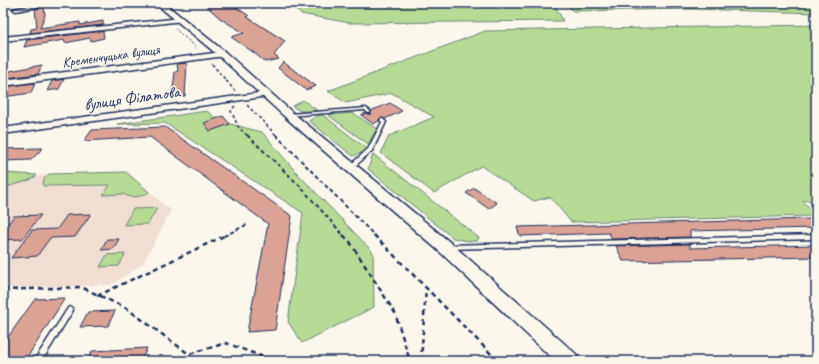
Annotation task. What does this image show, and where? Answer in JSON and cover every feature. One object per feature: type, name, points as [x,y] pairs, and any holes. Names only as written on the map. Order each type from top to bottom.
[{"type":"main road","points":[[160,3],[222,54],[285,111],[446,248],[569,361]]},
{"type":"street","points":[[16,9],[56,3]]},
{"type":"street","points":[[3,40],[180,20]]},
{"type":"street","name":"Кременчуцька вулиця","points":[[3,83],[222,54]]},
{"type":"street","name":"вулиця Філатова","points":[[3,131],[266,94]]},
{"type":"lane","points":[[285,111],[366,109],[370,112]]},
{"type":"lane","points":[[351,167],[370,150],[384,122],[382,120]]},
{"type":"lane","points":[[446,248],[816,237]]},
{"type":"lane","points":[[38,361],[70,310]]},
{"type":"path","points":[[166,21],[206,56],[260,120],[498,361]]},
{"type":"path","points":[[241,98],[231,111],[239,128],[299,185],[350,242],[395,313],[410,361]]},
{"type":"path","points":[[97,296],[248,224]]},
{"type":"path","points":[[3,290],[81,287],[97,296],[126,308],[189,354],[195,361]]},
{"type":"path","points":[[421,361],[426,288]]},
{"type":"path","points":[[189,354],[226,343],[274,361]]},
{"type":"shaded area","points":[[126,172],[171,210],[143,264],[111,285],[3,288],[3,177]]},
{"type":"green space","points":[[286,3],[554,3],[563,21],[350,23],[301,14]]},
{"type":"green space","points":[[565,3],[816,3],[816,13],[691,9],[573,11]]},
{"type":"green space","points":[[816,25],[816,200],[802,201],[816,213],[816,220],[812,216],[571,222],[550,197],[534,201],[481,166],[434,193],[381,153],[389,136],[434,117],[392,93],[346,103],[328,91],[485,31]]},
{"type":"green space","points":[[303,100],[318,111],[300,111],[292,106]]},
{"type":"green space","points":[[207,111],[217,119],[210,131],[230,124],[262,132],[296,172],[373,252],[374,307],[302,343],[288,322],[303,213],[165,123],[117,124]]},
{"type":"green space","points":[[353,113],[377,129],[368,144],[328,115]]},
{"type":"green space","points":[[323,115],[366,148],[361,153],[353,156],[309,121],[316,116]]},
{"type":"green space","points":[[373,154],[479,238],[477,241],[467,241],[453,238],[368,169]]},
{"type":"green space","points":[[126,172],[149,192],[140,196],[132,197],[123,194],[103,195],[110,185],[43,186],[44,179],[49,174]]},
{"type":"green space","points":[[3,173],[37,175],[30,180],[3,188]]},
{"type":"green space","points":[[157,208],[148,224],[124,225],[133,209]]},
{"type":"green space","points":[[125,254],[119,266],[100,267],[107,255]]},
{"type":"building","points":[[203,3],[230,3],[249,16],[247,17],[285,41],[274,55],[279,59],[265,62],[231,37],[244,33],[221,19]]},
{"type":"building","points":[[44,7],[45,15],[40,28],[80,22],[80,25],[103,21],[103,25],[30,33],[31,29],[37,28],[35,9]]},
{"type":"building","points":[[103,31],[104,38],[91,41],[90,38],[65,43],[64,40],[24,47],[27,40]]},
{"type":"building","points":[[283,62],[316,86],[306,90],[278,68]]},
{"type":"building","points":[[187,63],[185,96],[172,97],[175,72],[178,71],[177,64]]},
{"type":"building","points":[[42,65],[38,74],[6,78],[10,71]]},
{"type":"building","points":[[64,79],[59,89],[47,91],[52,81]]},
{"type":"building","points":[[35,83],[31,93],[3,97],[3,87]]},
{"type":"building","points":[[390,103],[402,111],[385,119],[380,118],[379,121],[373,124],[361,115],[366,113],[370,114],[371,111]]},
{"type":"building","points":[[223,116],[230,124],[210,131],[204,123]]},
{"type":"building","points":[[165,127],[292,216],[275,330],[247,332],[268,224],[150,137],[84,141],[92,130]]},
{"type":"building","points":[[43,148],[31,160],[3,161],[3,149]]},
{"type":"building","points":[[474,188],[497,203],[489,209],[466,193]]},
{"type":"building","points":[[91,214],[75,237],[50,238],[37,256],[11,258],[32,230],[57,229],[67,215]]},
{"type":"building","points":[[41,215],[22,239],[3,240],[3,230],[14,216]]},
{"type":"building","points":[[810,219],[816,224],[816,228],[690,231],[690,237],[612,239],[609,233],[520,236],[517,227]]},
{"type":"building","points":[[107,239],[119,239],[113,249],[101,250]]},
{"type":"building","points":[[690,244],[690,248],[816,245],[816,257],[623,261],[616,246]]},
{"type":"building","points":[[65,298],[25,361],[3,361],[3,344],[35,299]]},
{"type":"building","points":[[115,311],[108,326],[80,327],[88,312]]},
{"type":"building","points":[[147,348],[141,361],[88,361],[92,351]]}]
